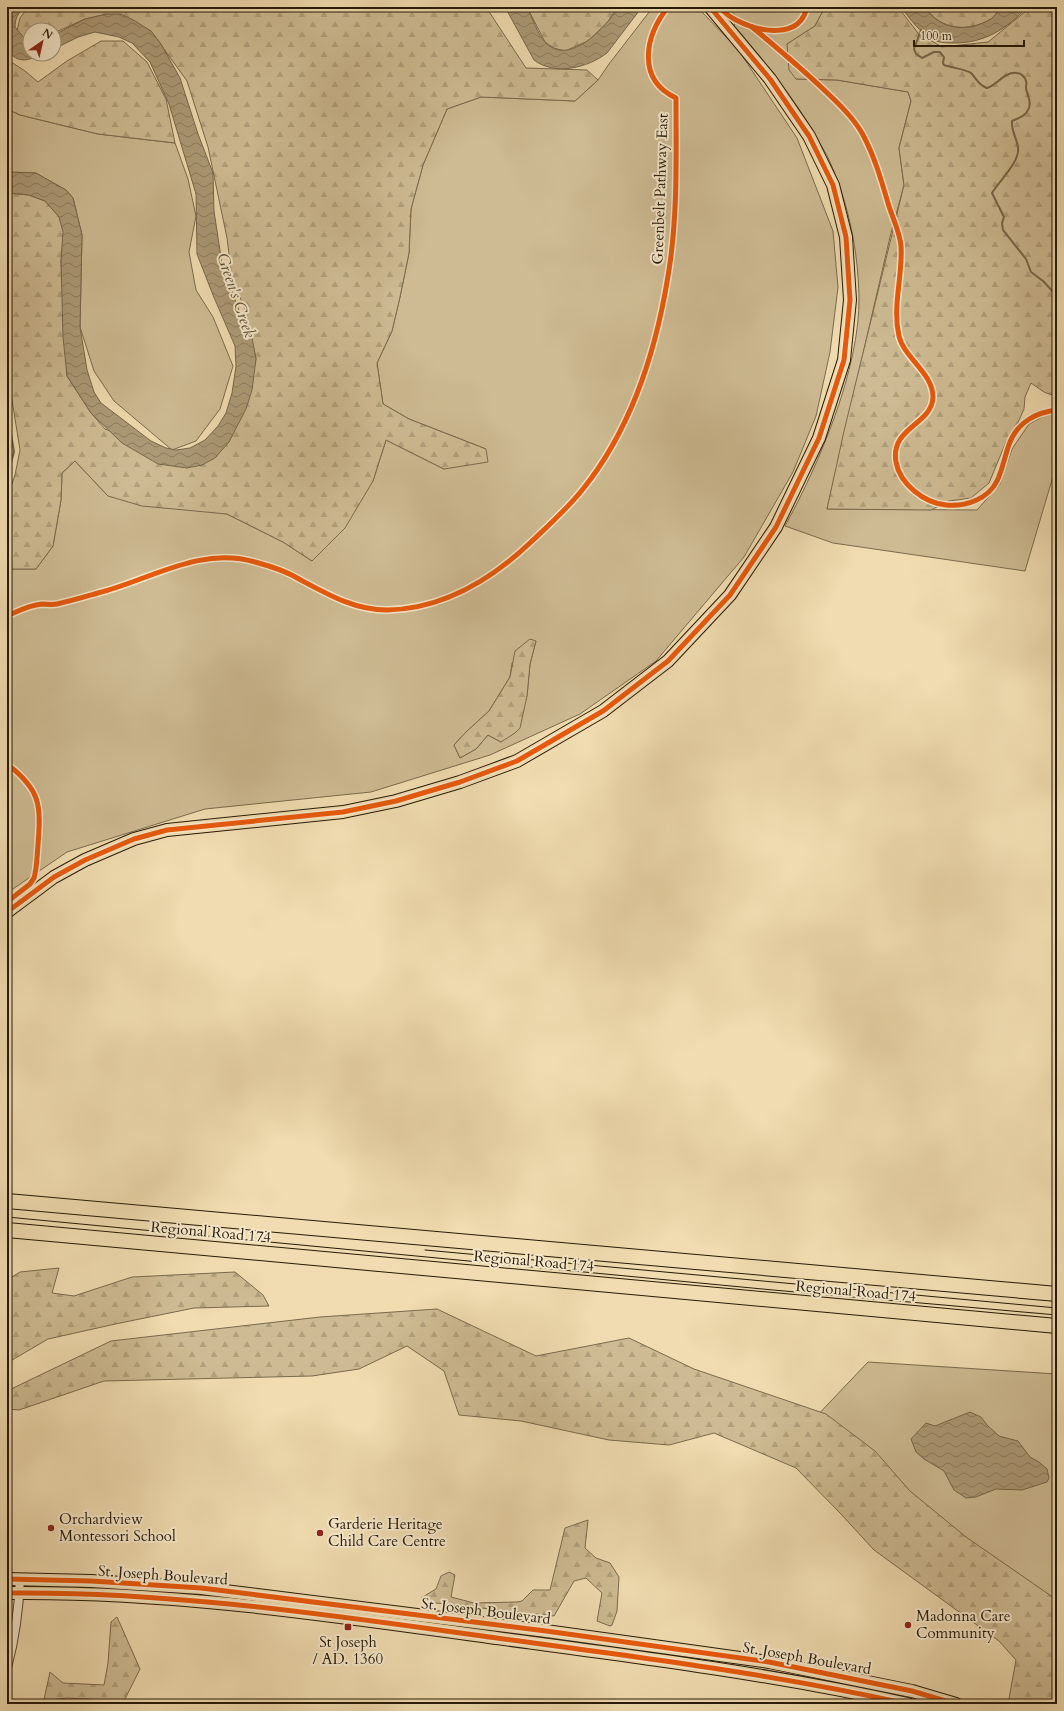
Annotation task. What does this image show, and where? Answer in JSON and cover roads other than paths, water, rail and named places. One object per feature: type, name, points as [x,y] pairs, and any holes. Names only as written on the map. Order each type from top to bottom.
[{"type":"highway","name":"Regional Road 174","points":[[7,1201],[1057,1294]]},
{"type":"highway","name":"Regional Road 174","points":[[7,1230],[1057,1326]]},
{"type":"main road","points":[[7,912],[54,877],[85,860],[134,839],[167,830],[343,812],[396,801],[460,782],[517,761],[603,712],[668,661],[730,595],[776,527],[819,438],[844,360],[850,300],[846,237],[833,185],[809,136],[770,79],[710,7]]},
{"type":"main road","name":"St. Joseph Boulevard","points":[[7,1578],[201,1588],[770,1677],[854,1692],[908,1704]]},
{"type":"main road","points":[[201,1588],[201,1601]]},
{"type":"main road","name":"St. Joseph Boulevard","points":[[7,1593],[109,1594],[326,1608],[671,1648],[770,1662],[912,1691],[956,1704]]},
{"type":"main road","points":[[670,1662],[671,1648]]},
{"type":"main road","points":[[854,1692],[856,1679]]},
{"type":"street","points":[[7,1668],[19,1610],[20,1578]]},
{"type":"water","points":[[7,7],[24,7],[17,16],[15,27],[22,35],[22,60],[11,55],[7,50]]},
{"type":"water","points":[[505,7],[527,7],[542,39],[555,49],[565,50],[576,47],[586,41],[605,24],[619,7],[642,7],[607,53],[590,63],[561,69],[542,65],[534,60]]},
{"type":"water","points":[[901,7],[925,7],[938,21],[946,25],[964,27],[973,26],[991,19],[1001,7],[1027,7],[1011,22],[994,33],[976,40],[947,43],[939,42],[924,34]]},
{"type":"water","points":[[107,14],[121,14],[151,31],[161,44],[180,78],[198,134],[213,173],[214,211],[222,264],[241,316],[252,338],[256,359],[252,390],[246,409],[229,442],[215,458],[202,465],[187,468],[158,464],[122,443],[91,413],[67,376],[63,337],[61,261],[63,232],[59,217],[45,201],[29,195],[7,193],[7,172],[36,173],[66,190],[73,198],[82,235],[80,327],[87,370],[94,392],[101,403],[151,441],[166,448],[176,450],[190,448],[205,440],[218,426],[226,413],[232,393],[236,366],[235,346],[197,254],[196,194],[169,104],[150,62],[132,43],[119,37],[95,32],[78,37],[62,45],[62,31],[85,19]]},
{"type":"water","points":[[970,1412],[981,1417],[999,1436],[1018,1441],[1030,1457],[1047,1469],[1049,1478],[1047,1482],[1022,1490],[996,1489],[976,1497],[966,1498],[954,1490],[944,1471],[924,1459],[916,1452],[911,1439],[926,1423],[935,1426]]},
{"type":"waterway","points":[[921,30],[914,49],[916,54],[922,58],[934,52],[940,52],[944,57],[944,65],[971,73],[984,87],[987,88],[991,86],[1009,74],[1017,73],[1023,76],[1026,82],[1026,90],[1030,105],[1028,111],[1024,115],[1012,121],[1012,128],[1018,153],[1016,159],[992,193],[1004,217],[1002,223],[1003,230],[1026,259],[1031,272],[1043,281],[1057,296]]},
{"type":"waterway","name":"Green's Creek","points":[[7,410],[14,452],[7,477]]},
{"type":"tram line","points":[[7,1217],[773,1290],[1057,1315]]},
{"type":"tram line","points":[[425,1250],[1057,1308]]},
{"type":"place","name":"Orchardview Montessori School","points":[[51,1528]]},
{"type":"place","name":"Garderie Heritage Child Care Centre","points":[[320,1533]]},
{"type":"place","name":"Madonna Care Community","points":[[908,1625]]},
{"type":"place","name":"St Joseph / AD. 1360","points":[[348,1627]]}]
